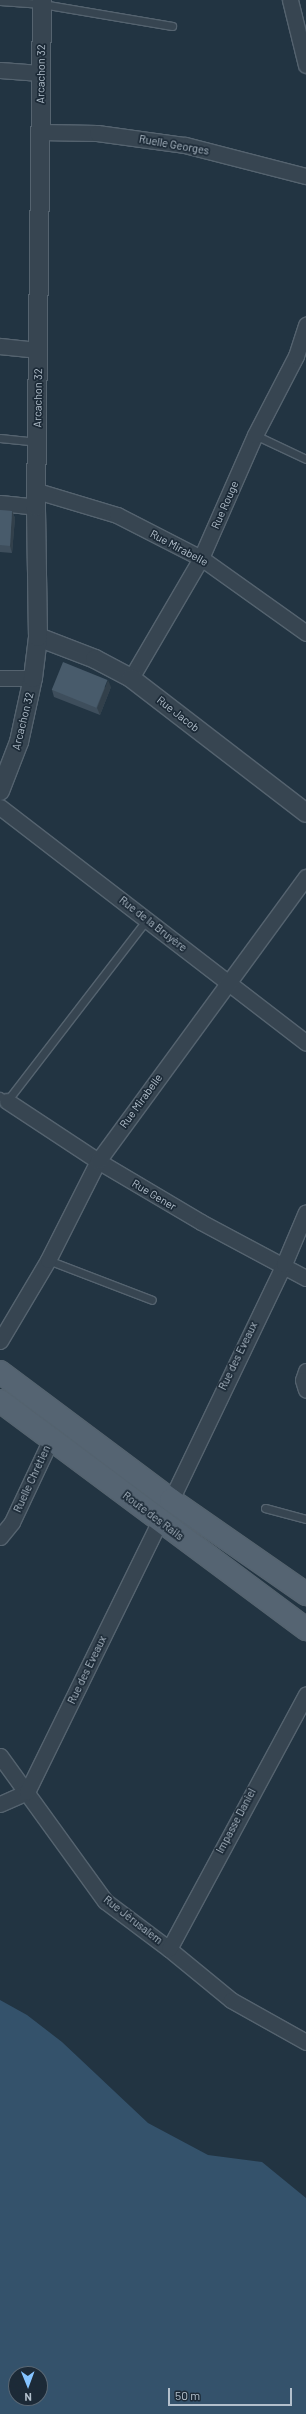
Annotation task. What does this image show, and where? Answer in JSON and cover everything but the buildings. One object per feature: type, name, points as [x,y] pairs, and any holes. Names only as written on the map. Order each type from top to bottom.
[{"type":"main road","points":[[0,1372],[171,1500],[306,1594]]},
{"type":"main road","name":"Route des Rails","points":[[0,1401],[306,1630]]},
{"type":"street","points":[[290,0],[306,65]]},
{"type":"street","name":"Arcachon 32","points":[[0,791],[19,742],[33,678],[38,638],[36,499],[39,350],[40,73],[42,2]]},
{"type":"street","points":[[0,70],[40,73]]},
{"type":"street","name":"Ruelle Georges","points":[[40,132],[97,133],[184,145],[306,176]]},
{"type":"street","name":"Rue Rouge","points":[[131,678],[201,558],[255,435],[301,359],[306,325]]},
{"type":"street","points":[[0,346],[39,350]]},
{"type":"street","name":"Rue Mirabelle","points":[[0,503],[36,499],[117,515],[201,558],[306,633]]},
{"type":"street","name":"Rue Jacob","points":[[38,638],[95,659],[131,678],[306,813]]},
{"type":"street","points":[[0,678],[33,678]]},
{"type":"street","name":"Rue de la Bruyère","points":[[0,807],[306,1042]]},
{"type":"street","name":"Rue Mirabelle","points":[[0,1341],[48,1260],[98,1162],[227,981],[306,877]]},
{"type":"street","name":"Rue Gener","points":[[4,1099],[98,1162],[201,1222],[284,1264],[306,1278]]},
{"type":"street","name":"Rue des Eveaux","points":[[171,1500],[284,1264],[306,1212]]},
{"type":"street","points":[[306,1371],[303,1380],[306,1390]]},
{"type":"street","name":"Ruelle Chrétien","points":[[0,1537],[12,1522],[51,1439]]},
{"type":"street","name":"Rue des Eveaux","points":[[27,1792],[160,1521]]},
{"type":"street","name":"Impasse Daniel","points":[[169,1948],[306,1695]]},
{"type":"street","name":"Rue Jérusalem","points":[[0,1756],[105,1901],[169,1948],[231,2000],[306,2042]]},
{"type":"street","points":[[0,1804],[27,1792]]},
{"type":"lane","points":[[0,1],[42,2],[172,26]]},
{"type":"lane","points":[[255,435],[306,459]]},
{"type":"lane","points":[[0,438],[37,442]]},
{"type":"lane","name":"Rue Gener","points":[[4,1099],[147,919]]},
{"type":"lane","points":[[48,1260],[152,1300]]},
{"type":"lane","points":[[265,1508],[306,1520]]},
{"type":"water","points":[[0,2000],[27,2015],[62,2042],[148,2123],[208,2155],[262,2162],[306,2198],[306,2414],[0,2414]]}]
